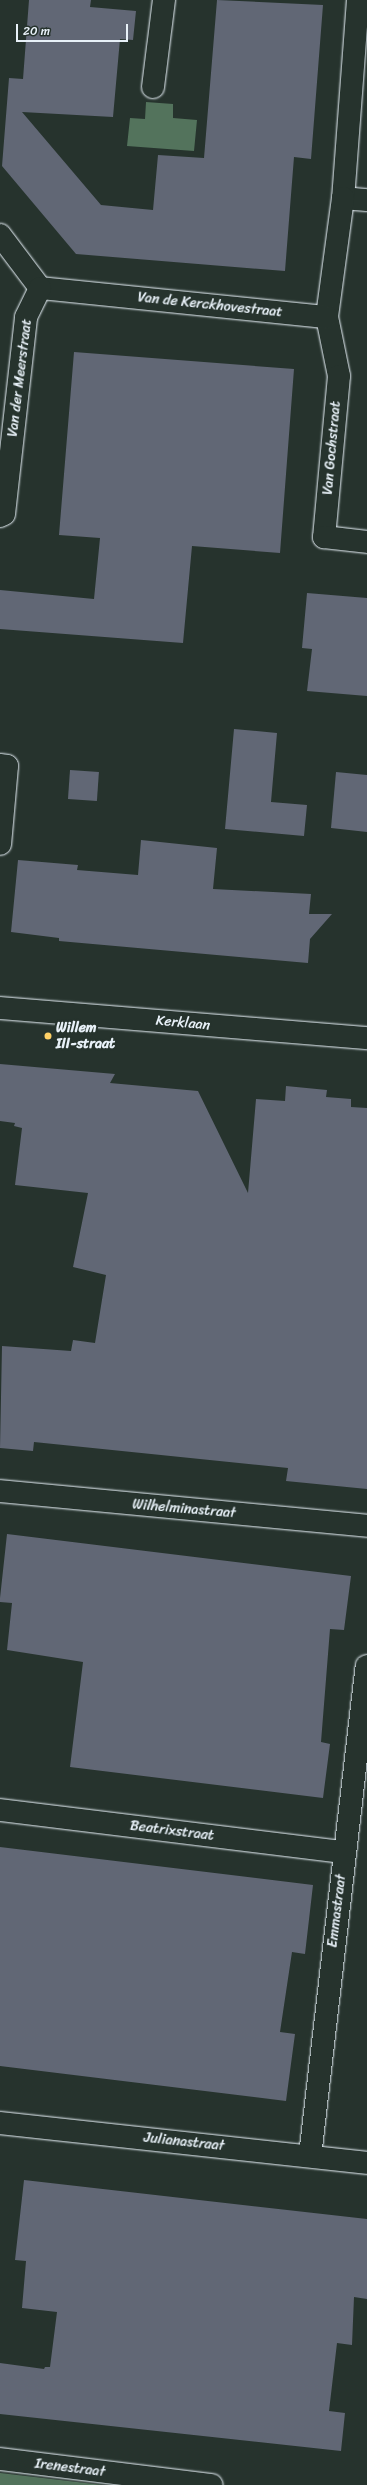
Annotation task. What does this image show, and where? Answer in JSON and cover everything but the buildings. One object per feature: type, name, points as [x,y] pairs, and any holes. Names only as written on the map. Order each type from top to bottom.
[{"type":"street","points":[[153,87],[164,0]]},
{"type":"street","points":[[328,317],[343,198],[358,0]]},
{"type":"street","points":[[343,198],[367,200]]},
{"type":"street","points":[[0,235],[40,288]]},
{"type":"street","name":"Van de Kerckhovestraat","points":[[40,288],[328,317]]},
{"type":"street","name":"Van der Meerstraat","points":[[0,516],[4,514],[26,317],[40,288]]},
{"type":"street","name":"Van Gochstraat","points":[[328,317],[339,376],[324,537],[367,542]]},
{"type":"street","points":[[0,766],[7,766],[0,844]]},
{"type":"street","name":"Kerklaan","points":[[0,1008],[367,1038]]},
{"type":"street","name":"Wilhelminastraat","points":[[0,1492],[367,1526]]},
{"type":"street","name":"Emmastraat","points":[[310,2156],[344,1852],[367,1666]]},
{"type":"street","name":"Beatrixstraat","points":[[0,1810],[344,1852]]},
{"type":"street","name":"Julianastraat","points":[[0,2123],[367,2163]]},
{"type":"street","name":"Irenestraat","points":[[0,2459],[211,2485]]},
{"type":"green space","points":[[146,102],[173,104],[173,118],[197,120],[194,151],[127,146],[130,118],[145,119]]},
{"type":"green space","points":[[0,2473],[102,2485],[0,2485]]},
{"type":"place","name":"Willem III-straat","points":[[48,1036]]}]
